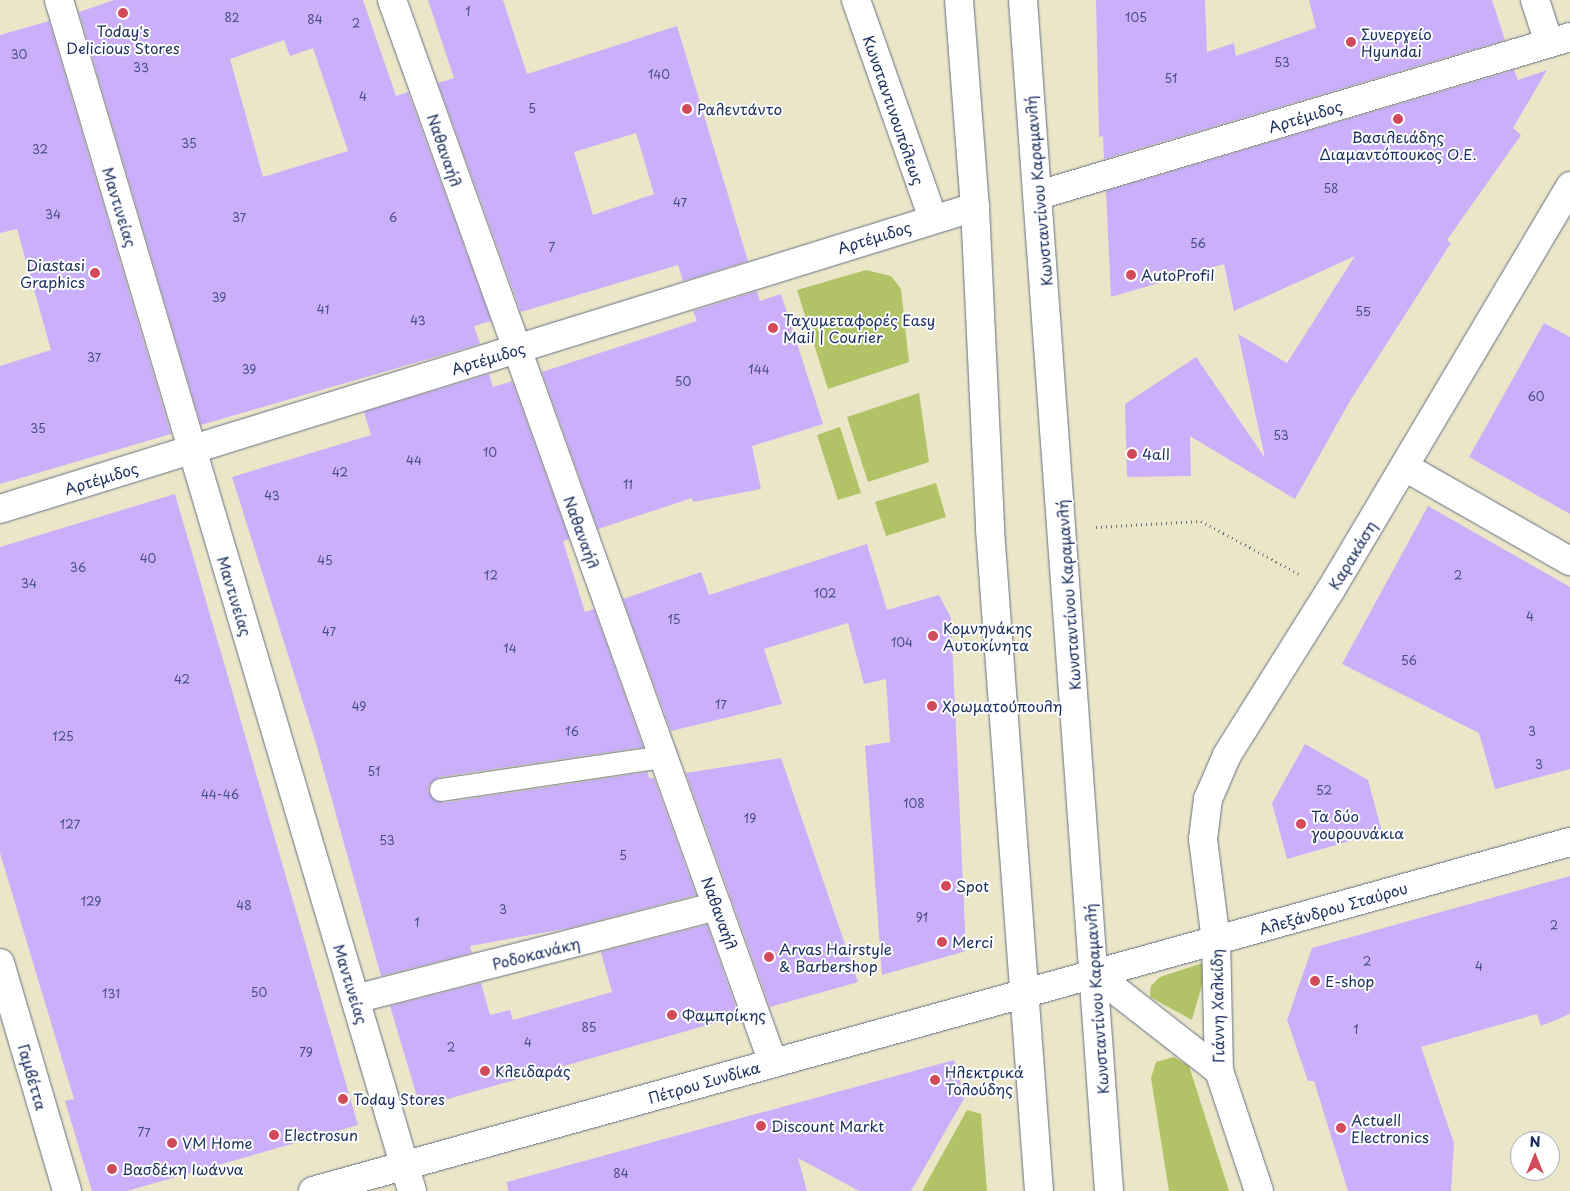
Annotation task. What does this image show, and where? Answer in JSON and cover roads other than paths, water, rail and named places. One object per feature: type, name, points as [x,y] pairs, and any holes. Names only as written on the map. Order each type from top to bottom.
[{"type":"street","name":"Μαντινείας","points":[[58,0],[408,1178]]},
{"type":"street","name":"Ναθαναήλ","points":[[392,0],[515,349],[774,1063]]},
{"type":"street","name":"Κωνσταντινουπόλεως","points":[[856,0],[933,219]]},
{"type":"street","points":[[959,0],[975,207],[990,530],[1039,1191]]},
{"type":"street","name":"Κωνσταντίνου Καραμανλή","points":[[1022,0],[1039,195],[1095,974],[1108,1191]]},
{"type":"street","points":[[1534,0],[1559,40]]},
{"type":"street","name":"Αρτέμιδος","points":[[1039,195],[1559,40]]},
{"type":"street","name":"Καρακάση","points":[[1216,941],[1203,839],[1208,799],[1226,755],[1330,591],[1405,467],[1570,186]]},
{"type":"street","name":"Αρτέμιδος","points":[[0,509],[975,207]]},
{"type":"street","points":[[1405,467],[1570,561]]},
{"type":"street","name":"Αλεξάνδρου Σταύρου","points":[[1095,974],[1570,842]]},
{"type":"street","name":"Ροδοκανάκη","points":[[355,999],[717,906]]},
{"type":"street","name":"Γιάννη Χαλκίδη","points":[[1216,941],[1219,1071],[1259,1191]]},
{"type":"street","name":"Γαμβέττα","points":[[0,963],[67,1191]]},
{"type":"street","name":"Πέτρου Συνδίκα","points":[[313,1191],[408,1178],[774,1063],[1095,974]]},
{"type":"street","name":"Γιάννη Χαλκίδη","points":[[1095,974],[1219,1071]]},
{"type":"lane","points":[[440,790],[663,757]]},
{"type":"place","name":"Today's Delicious Stores","points":[[123,13]]},
{"type":"place","name":"Συνεργείο Hyundai","points":[[1351,42]]},
{"type":"place","name":"Ραλεντάντο","points":[[687,109]]},
{"type":"place","name":"Βασιλειάδης Διαμαντόπουκος Ο.Ε.","points":[[1398,119]]},
{"type":"place","name":"Diastasi Graphics","points":[[95,273]]},
{"type":"place","name":"AutoProfil","points":[[1131,275]]},
{"type":"place","name":"Ταχυμεταφορές Easy Mail | Courier","points":[[773,328]]},
{"type":"place","name":"4all","points":[[1132,454]]},
{"type":"place","name":"Κομνηνάκης Αυτοκίνητα","points":[[933,636]]},
{"type":"place","name":"Χρωματούπουλη","points":[[932,706]]},
{"type":"place","name":"Τα δύο γουρουνάκια","points":[[1301,824]]},
{"type":"place","name":"Spot","points":[[946,886]]},
{"type":"place","name":"Merci","points":[[942,942]]},
{"type":"place","name":"Arvas Hairstyle & Barbershop","points":[[769,957]]},
{"type":"place","name":"E-shop","points":[[1315,981]]},
{"type":"place","name":"Φαμπρίκης","points":[[672,1015]]},
{"type":"place","name":"Κλειδαράς","points":[[485,1071]]},
{"type":"place","name":"Ηλεκτρικά Τολούδης","points":[[935,1080]]},
{"type":"place","name":"Today Stores","points":[[343,1099]]},
{"type":"place","name":"Discount Markt","points":[[761,1126]]},
{"type":"place","name":"Actuell Electronics","points":[[1341,1128]]},
{"type":"place","name":"Electrosun","points":[[274,1135]]},
{"type":"place","name":"VM Home","points":[[172,1143]]},
{"type":"place","name":"Βασδέκη Ιωάννα","points":[[112,1169]]}]
